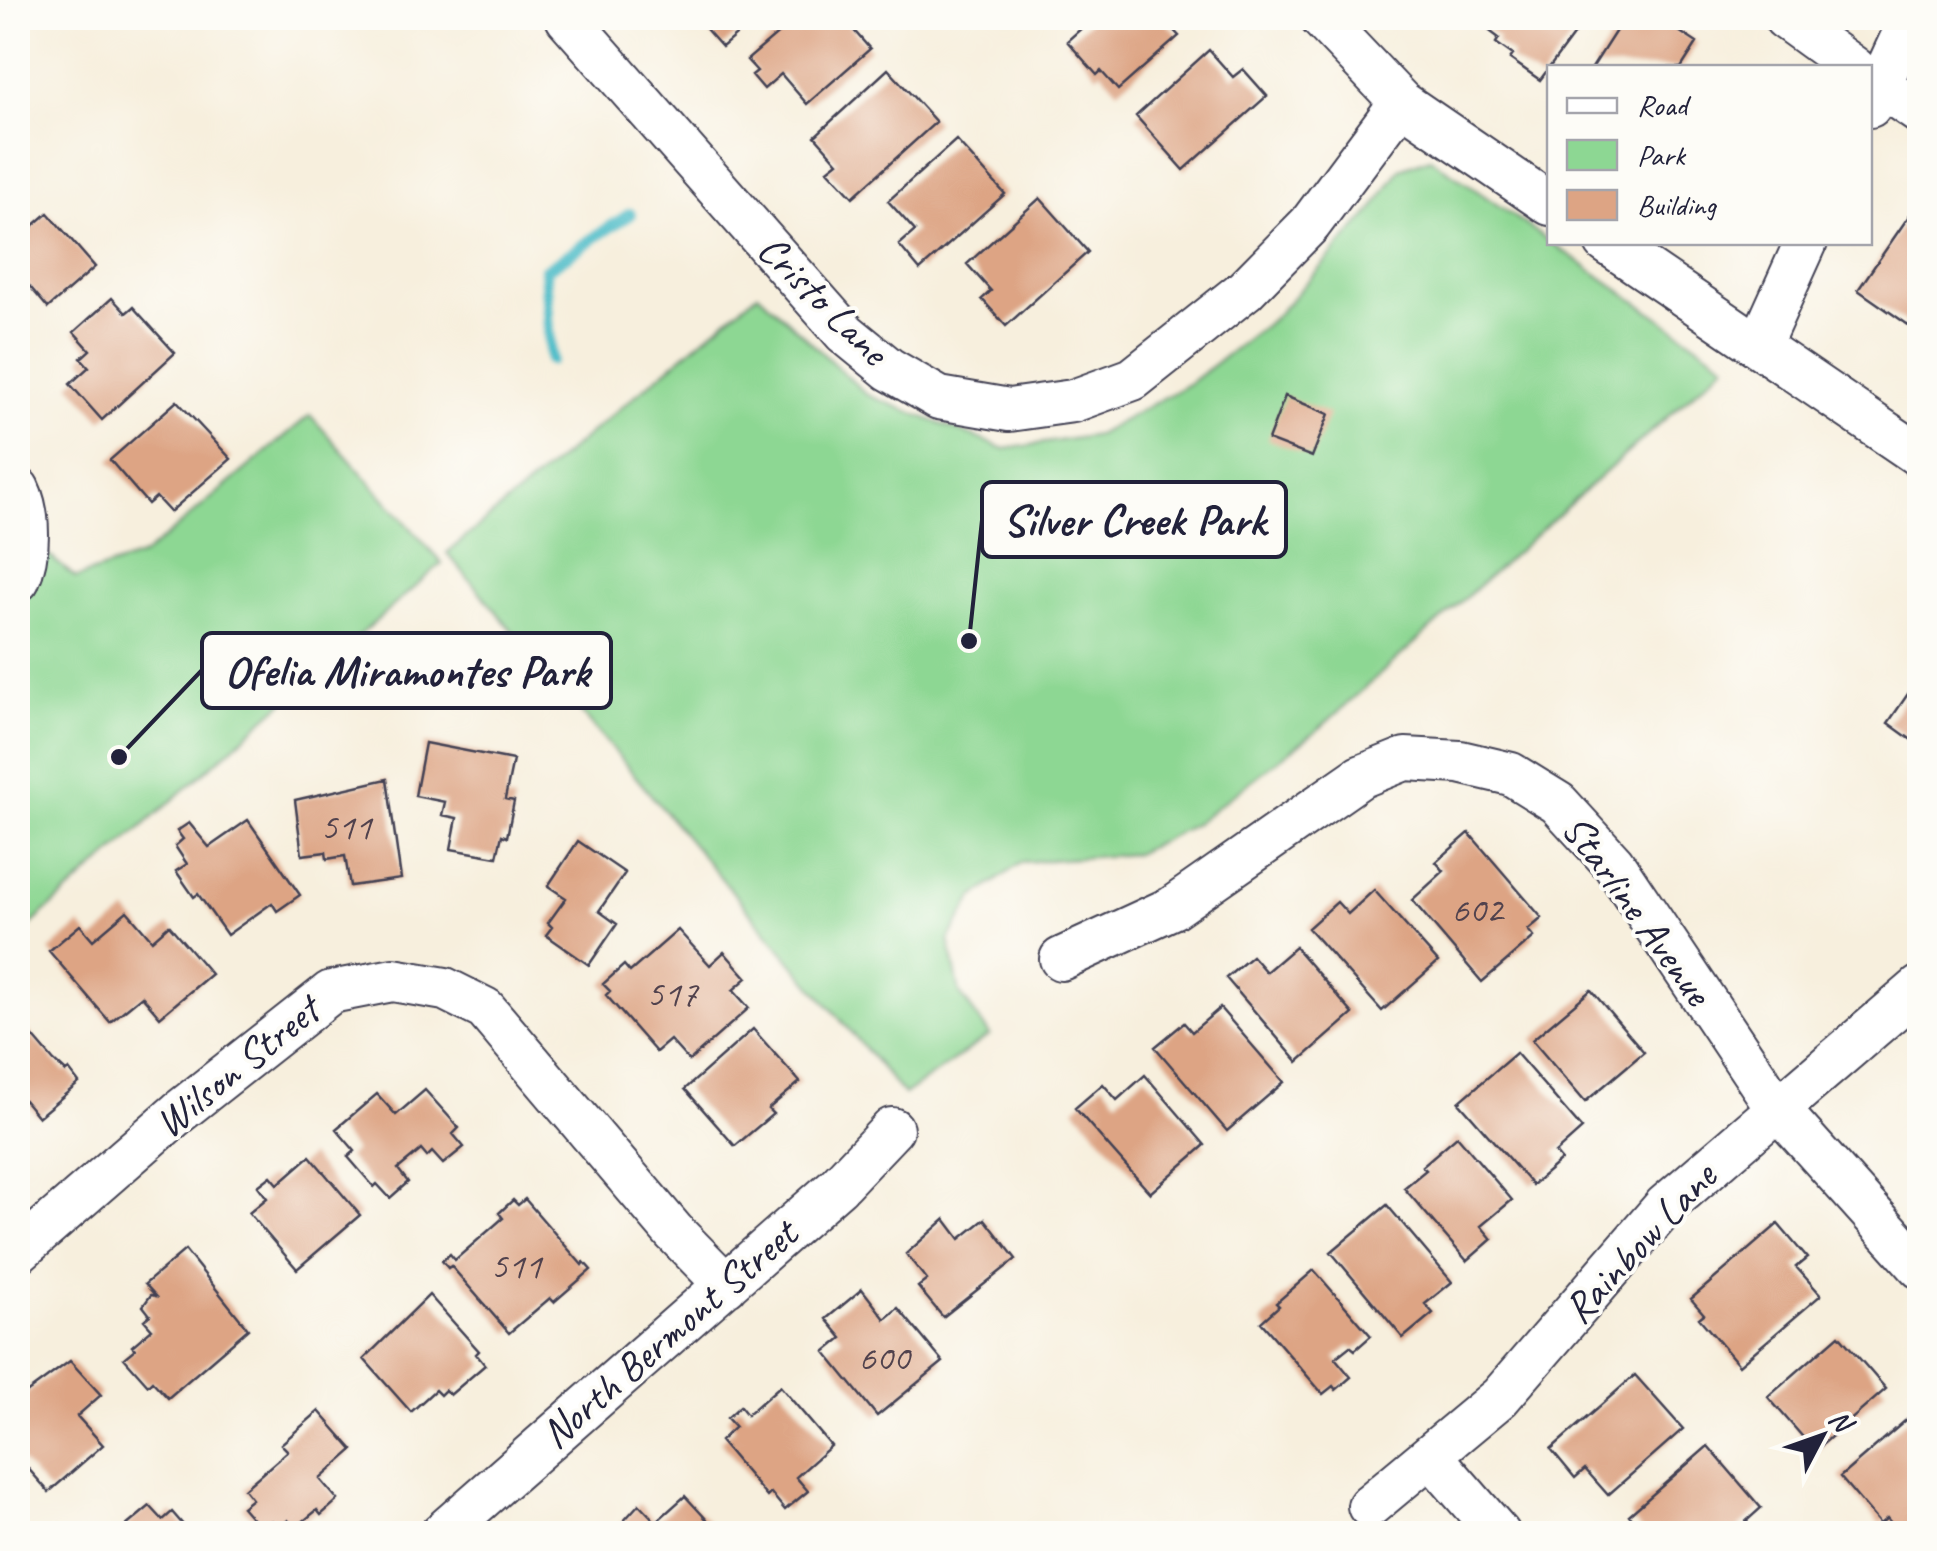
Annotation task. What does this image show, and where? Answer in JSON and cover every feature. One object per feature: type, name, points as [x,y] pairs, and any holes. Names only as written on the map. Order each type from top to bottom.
[{"type":"street","name":"Cristo Lane","points":[[567,18],[836,326],[889,369],[939,398],[1009,410],[1073,401],[1133,378],[1176,347],[1245,290],[1310,224],[1401,102]]},
{"type":"street","points":[[1321,18],[1401,102],[1547,202]]},
{"type":"street","points":[[1784,18],[1843,65]]},
{"type":"street","points":[[1872,79],[1910,18]]},
{"type":"street","points":[[1872,87],[1920,112]]},
{"type":"street","points":[[1610,245],[1920,456]]},
{"type":"street","points":[[1758,346],[1805,245]]},
{"type":"street","points":[[18,488],[26,506],[24,566],[18,580]]},
{"type":"street","name":"Starline Avenue","points":[[1060,959],[1172,908],[1360,777],[1405,759],[1460,762],[1512,774],[1558,803],[1612,862],[1778,1108],[1920,1267]]},
{"type":"street","name":"Wilson Street","points":[[18,1252],[194,1100],[330,992],[392,980],[445,989],[485,1009],[674,1232],[726,1285]]},
{"type":"street","name":"Rainbow Lane","points":[[1368,1506],[1500,1397],[1665,1206],[1920,987]]},
{"type":"street","name":"North Bermont Street","points":[[441,1534],[838,1186],[892,1129]]},
{"type":"street","points":[[1430,1455],[1499,1534]]},
{"type":"green space","points":[[1430,158],[1547,239],[1547,245],[1555,245],[1726,364],[1320,728],[1193,825],[1135,854],[1022,862],[973,898],[949,940],[960,994],[990,1035],[904,1095],[447,553],[758,293],[867,395],[1005,449],[1097,435],[1190,383],[1274,318],[1373,210],[1400,169]]},
{"type":"green space","points":[[310,415],[442,563],[18,936],[18,530],[76,578],[144,555]]},
{"type":"building","points":[[756,18],[722,47],[699,21]]},
{"type":"building","points":[[796,18],[843,18],[870,49],[807,104],[781,74],[764,89],[752,75],[757,71],[747,60]]},
{"type":"building","points":[[1093,18],[1162,18],[1179,36],[1118,90],[1101,71],[1097,75],[1067,41]]},
{"type":"building","points":[[1495,18],[1586,18],[1551,65],[1547,65],[1540,80],[1510,59],[1513,55],[1496,43],[1499,38],[1487,29]]},
{"type":"building","points":[[1624,18],[1659,18],[1697,43],[1683,65],[1594,65]]},
{"type":"building","points":[[1209,50],[1233,77],[1243,69],[1267,96],[1184,170],[1136,116]]},
{"type":"building","points":[[888,69],[936,122],[853,197],[828,170],[838,162],[815,136]]},
{"type":"building","points":[[956,140],[1005,194],[920,270],[899,245],[915,231],[888,201]]},
{"type":"building","points":[[1040,198],[1088,252],[1006,326],[982,299],[991,291],[967,264]]},
{"type":"building","points":[[48,213],[95,267],[48,308],[26,282],[18,290],[18,239]]},
{"type":"building","points":[[1911,213],[1920,218],[1920,333],[1858,290]]},
{"type":"building","points":[[112,298],[126,313],[133,307],[175,353],[102,420],[70,384],[89,367],[81,358],[90,350],[74,332]]},
{"type":"building","points":[[1285,396],[1329,414],[1312,457],[1268,440]]},
{"type":"building","points":[[177,401],[231,459],[170,512],[156,497],[148,504],[110,460]]},
{"type":"building","points":[[1914,685],[1920,688],[1920,746],[1888,723]]},
{"type":"building","points":[[425,743],[513,760],[505,799],[514,801],[507,837],[502,835],[497,857],[451,849],[457,818],[442,815],[445,802],[415,796]]},
{"type":"building","points":[[387,779],[401,879],[350,886],[345,856],[327,859],[326,852],[302,855],[295,800]]},
{"type":"building","points":[[248,820],[300,895],[277,911],[272,903],[227,935],[176,871],[187,864],[175,846],[183,839],[177,831],[189,823],[209,847]]},
{"type":"building","points":[[1469,833],[1542,918],[1528,930],[1534,937],[1482,982],[1412,900],[1444,871],[1436,862]]},
{"type":"building","points":[[578,841],[625,873],[599,911],[617,924],[589,965],[546,935],[552,927],[548,923],[566,898],[548,886]]},
{"type":"building","points":[[1374,890],[1438,962],[1382,1011],[1308,928],[1337,902],[1348,914]]},
{"type":"building","points":[[127,911],[152,940],[169,925],[211,974],[160,1017],[142,996],[110,1022],[49,951],[80,925],[93,940]]},
{"type":"building","points":[[678,930],[710,965],[724,952],[747,978],[733,990],[749,1008],[689,1061],[670,1040],[656,1052],[606,995],[610,991],[603,984],[624,965],[630,972]]},
{"type":"building","points":[[1295,947],[1353,1014],[1298,1062],[1226,978],[1252,956],[1266,972]]},
{"type":"building","points":[[1591,990],[1644,1052],[1585,1102],[1532,1040]]},
{"type":"building","points":[[1220,1008],[1284,1082],[1227,1131],[1155,1047],[1184,1023],[1192,1032]]},
{"type":"building","points":[[18,1019],[79,1083],[38,1117],[24,1100],[18,1106]]},
{"type":"building","points":[[753,1029],[800,1082],[768,1109],[773,1114],[735,1146],[685,1089]]},
{"type":"building","points":[[1516,1053],[1582,1129],[1555,1153],[1561,1160],[1532,1185],[1459,1102]]},
{"type":"building","points":[[1145,1075],[1205,1145],[1150,1193],[1075,1108],[1103,1084],[1117,1100]]},
{"type":"building","points":[[425,1090],[459,1128],[453,1134],[464,1147],[443,1164],[432,1152],[427,1157],[421,1150],[398,1169],[408,1182],[390,1198],[377,1184],[374,1187],[348,1157],[355,1151],[336,1129],[377,1094],[396,1115]]},
{"type":"building","points":[[1457,1136],[1512,1200],[1481,1226],[1492,1239],[1467,1261],[1404,1188],[1426,1170],[1422,1166]]},
{"type":"building","points":[[310,1156],[360,1215],[297,1269],[249,1213],[267,1198],[258,1186],[271,1176],[278,1184]]},
{"type":"building","points":[[525,1199],[582,1265],[584,1262],[591,1270],[509,1333],[451,1266],[448,1268],[442,1261],[450,1254],[455,1260],[503,1218],[499,1213],[513,1200],[518,1205]]},
{"type":"building","points":[[1387,1205],[1452,1282],[1425,1304],[1433,1313],[1403,1338],[1331,1252]]},
{"type":"building","points":[[945,1219],[960,1239],[985,1219],[1016,1259],[943,1317],[918,1287],[927,1280],[906,1254]]},
{"type":"building","points":[[1778,1224],[1807,1258],[1796,1267],[1821,1295],[1739,1365],[1699,1318],[1704,1314],[1691,1299]]},
{"type":"building","points":[[185,1250],[248,1329],[168,1398],[152,1381],[148,1385],[124,1358],[152,1329],[144,1320],[150,1315],[143,1306],[151,1295],[156,1296],[145,1284]]},
{"type":"building","points":[[1314,1270],[1371,1336],[1355,1350],[1350,1346],[1335,1358],[1351,1377],[1336,1390],[1333,1386],[1323,1394],[1261,1322],[1279,1306],[1276,1303]]},
{"type":"building","points":[[862,1289],[885,1319],[898,1308],[943,1362],[877,1416],[825,1352],[842,1338],[826,1319]]},
{"type":"building","points":[[429,1295],[479,1351],[476,1354],[485,1365],[450,1395],[445,1390],[440,1395],[435,1390],[411,1412],[364,1359]]},
{"type":"building","points":[[1839,1335],[1886,1389],[1815,1451],[1768,1397]]},
{"type":"building","points":[[70,1361],[101,1395],[77,1416],[103,1445],[49,1492],[18,1457],[18,1399]]},
{"type":"building","points":[[1635,1375],[1683,1429],[1608,1495],[1585,1469],[1575,1478],[1551,1449]]},
{"type":"building","points":[[780,1386],[831,1446],[796,1477],[808,1491],[785,1510],[771,1493],[767,1497],[720,1441],[735,1427],[727,1418],[740,1406],[747,1415]]},
{"type":"building","points":[[1920,1408],[1920,1518],[1900,1534],[1887,1518],[1880,1524],[1840,1477]]},
{"type":"building","points":[[319,1411],[353,1450],[320,1479],[338,1500],[321,1515],[317,1510],[295,1528],[288,1520],[279,1528],[272,1521],[262,1530],[242,1507],[252,1499],[244,1489],[288,1451],[281,1444]]},
{"type":"building","points":[[1708,1446],[1761,1508],[1732,1534],[1645,1534],[1629,1515]]},
{"type":"building","points":[[685,1496],[720,1534],[612,1534],[639,1504],[656,1522]]},
{"type":"building","points":[[150,1506],[163,1520],[172,1512],[191,1534],[131,1534],[125,1527]]},
{"type":"waterway","points":[[551,360],[545,270],[630,214]]},
{"type":"place","name":"Silver Creek Park","points":[[969,641]]},
{"type":"place","name":"Ofelia Miramontes Park","points":[[119,757]]}]
